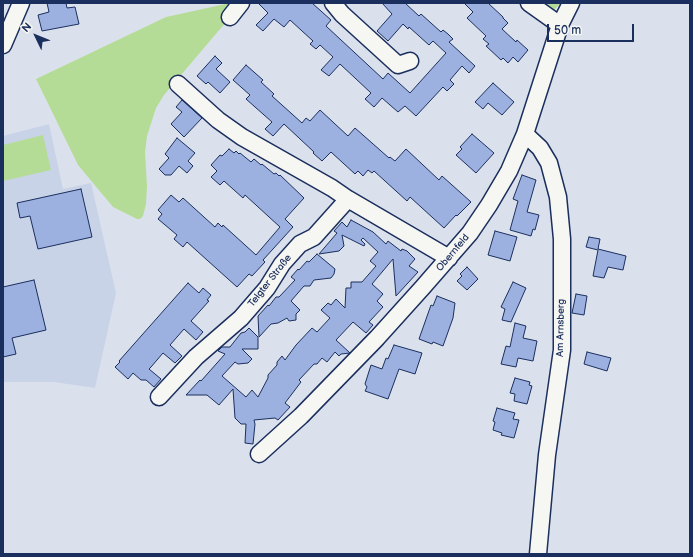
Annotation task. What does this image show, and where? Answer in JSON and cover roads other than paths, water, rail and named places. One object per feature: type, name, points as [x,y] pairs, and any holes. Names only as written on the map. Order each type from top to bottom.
[{"type":"street","points":[[3,45],[21,3]]},
{"type":"street","points":[[230,17],[240,3]]},
{"type":"street","points":[[333,3],[342,14],[398,65],[410,61]]},
{"type":"street","points":[[529,3],[560,25]]},
{"type":"street","name":"Obernfeld","points":[[259,454],[301,416],[366,349],[470,233],[509,171],[525,134],[560,25],[571,3]]},
{"type":"street","points":[[178,84],[218,120],[242,137],[332,188],[348,199],[449,258]]},
{"type":"street","name":"Am Arnsberg","points":[[525,134],[540,148],[549,162],[558,197],[562,239],[562,350],[547,455],[538,554]]},
{"type":"street","name":"Telgter Straße","points":[[159,398],[196,357],[241,318],[267,288],[282,264],[300,244],[314,237],[348,199]]}]
